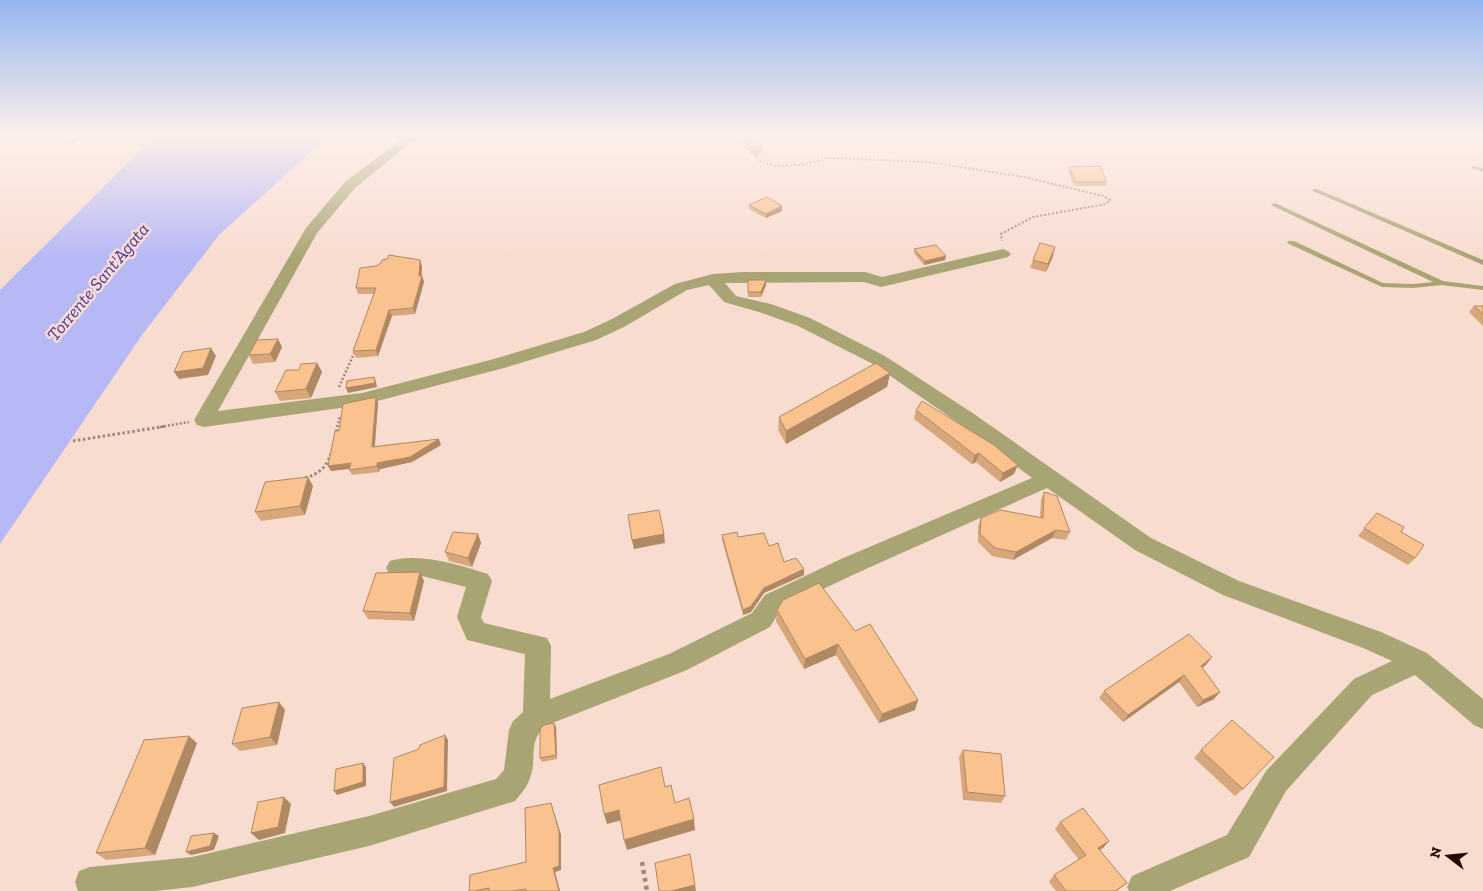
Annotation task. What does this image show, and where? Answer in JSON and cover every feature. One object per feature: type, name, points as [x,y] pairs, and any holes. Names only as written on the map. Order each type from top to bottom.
[{"type":"street","points":[[204,420],[311,231],[350,185],[361,177]]},
{"type":"street","points":[[204,420],[339,403],[399,390],[558,348],[618,323],[681,287],[713,279],[743,277],[866,277],[881,282],[1003,254]]},
{"type":"street","points":[[713,279],[730,299],[766,308],[804,322],[879,360],[967,419],[1143,544],[1231,588],[1372,640],[1418,661],[1483,716]]},
{"type":"street","points":[[90,882],[192,872],[369,832],[505,791],[517,776],[523,730],[536,717],[678,662],[761,620],[773,602],[849,566],[1049,479]]},
{"type":"street","points":[[398,568],[422,567],[480,581],[469,616],[476,632],[538,646],[536,717]]},
{"type":"street","points":[[1143,887],[1238,846],[1276,781],[1363,687],[1418,661]]},
{"type":"lane","points":[[1315,190],[1483,263]]},
{"type":"lane","points":[[1275,205],[1441,283]]},
{"type":"lane","points":[[1292,242],[1382,285],[1413,286],[1441,283],[1483,288]]},
{"type":"path","points":[[1003,254],[1001,234],[1033,217],[1106,204],[1110,200],[1103,196],[1021,177]]},
{"type":"path","points":[[300,478],[316,475],[326,468],[338,423],[339,403],[358,342]]},
{"type":"path","points":[[73,442],[204,420]]},
{"type":"path","points":[[642,862],[647,891]]},
{"type":"water","name":"Torrente Sant'Agata","points":[[114,177],[284,177],[219,235],[142,335],[0,544],[0,290]]},
{"type":"building","points":[[1073,177],[1105,177],[1107,182],[1076,182]]},
{"type":"building","points":[[767,197],[782,206],[766,214],[749,205]]},
{"type":"building","points":[[1040,243],[1055,247],[1048,264],[1033,260]]},
{"type":"building","points":[[936,245],[946,256],[925,261],[914,249]]},
{"type":"building","points":[[389,255],[420,260],[419,276],[422,276],[413,308],[389,310],[376,350],[353,351],[376,288],[356,288],[360,268],[376,266],[382,260],[387,259]]},
{"type":"building","points":[[748,280],[766,280],[761,292],[748,292]]},
{"type":"building","points":[[1474,306],[1483,306],[1483,314]]},
{"type":"building","points":[[278,339],[270,354],[249,355],[257,340]]},
{"type":"building","points":[[211,348],[203,368],[174,372],[183,352]]},
{"type":"building","points":[[317,363],[306,389],[275,392],[286,370],[299,370],[301,364]]},
{"type":"building","points":[[876,363],[890,373],[786,431],[779,417]]},
{"type":"building","points":[[374,377],[375,383],[346,388],[347,381]]},
{"type":"building","points":[[376,397],[372,447],[439,439],[410,457],[377,463],[377,466],[349,470],[351,463],[328,466],[335,431],[339,431],[343,404]]},
{"type":"building","points":[[922,401],[994,445],[1018,465],[1003,473],[979,453],[975,455],[916,410]]},
{"type":"building","points":[[308,477],[300,506],[255,512],[265,482]]},
{"type":"building","points":[[1044,492],[1057,496],[1070,532],[1056,530],[1016,552],[995,548],[980,534],[981,518],[1000,510],[1043,518]]},
{"type":"building","points":[[659,510],[664,534],[632,540],[628,515]]},
{"type":"building","points":[[1377,513],[1404,527],[1401,532],[1424,545],[1415,558],[1364,528]]},
{"type":"building","points":[[453,532],[478,534],[468,558],[445,552]]},
{"type":"building","points":[[737,532],[738,537],[764,533],[769,546],[778,543],[784,562],[796,558],[804,569],[764,588],[751,606],[743,610],[722,535]]},
{"type":"building","points":[[420,572],[410,613],[363,611],[376,573]]},
{"type":"building","points":[[819,583],[855,631],[870,624],[918,700],[882,714],[838,644],[805,659],[777,610],[783,600]]},
{"type":"building","points":[[1189,634],[1212,657],[1201,666],[1220,692],[1203,700],[1184,675],[1128,715],[1104,691]]},
{"type":"building","points":[[279,702],[270,737],[232,744],[242,708]]},
{"type":"building","points":[[1232,720],[1274,757],[1243,789],[1201,750]]},
{"type":"building","points":[[554,723],[556,755],[540,758],[540,729],[544,725]]},
{"type":"building","points":[[445,735],[444,787],[390,802],[394,758],[419,749],[420,745]]},
{"type":"building","points":[[189,736],[145,848],[96,853],[144,740]]},
{"type":"building","points":[[963,750],[1001,754],[1005,796],[967,792]]},
{"type":"building","points":[[363,763],[363,782],[334,791],[336,769]]},
{"type":"building","points":[[661,767],[665,787],[671,785],[675,803],[689,798],[694,819],[624,840],[619,810],[604,814],[599,785]]},
{"type":"building","points":[[284,797],[278,827],[251,833],[258,802]]},
{"type":"building","points":[[551,803],[559,831],[559,866],[553,868],[559,891],[526,891],[526,889],[489,891],[489,888],[469,891],[470,875],[526,862],[525,808]]},
{"type":"building","points":[[1083,808],[1109,841],[1098,848],[1127,883],[1115,891],[1066,891],[1054,875],[1086,855],[1060,822]]},
{"type":"building","points":[[214,833],[210,846],[186,852],[191,836]]},
{"type":"building","points":[[690,854],[695,885],[671,891],[659,891],[655,863]]}]
